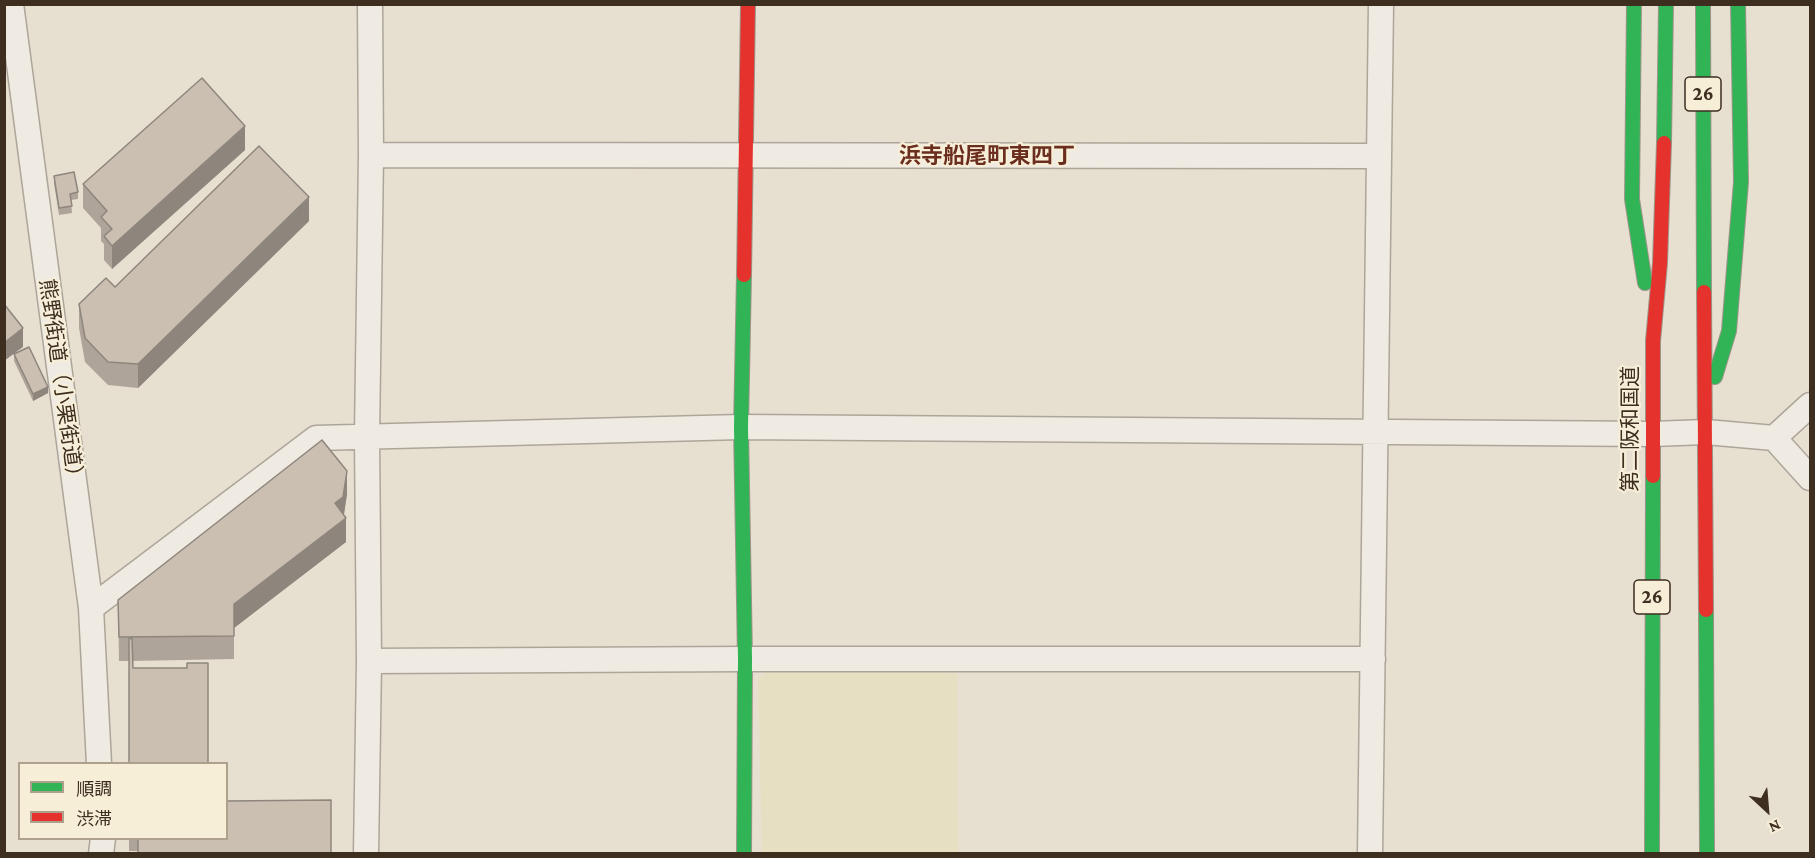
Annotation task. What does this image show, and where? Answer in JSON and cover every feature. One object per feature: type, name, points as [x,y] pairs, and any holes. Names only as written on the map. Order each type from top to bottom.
[{"type":"main road","points":[[744,854],[745,658],[741,427],[748,4]]},
{"type":"main road","name":"26","points":[[1634,4],[1632,200],[1653,341]]},
{"type":"main road","name":"第二阪和国道","points":[[1652,854],[1653,341],[1660,263],[1666,4]]},
{"type":"main road","name":"26","points":[[1703,4],[1707,854]]},
{"type":"main road","name":"26","points":[[1706,404],[1729,331],[1742,182],[1738,4]]},
{"type":"street","name":"熊野街道（小栗街道）","points":[[11,4],[91,608],[99,762]]},
{"type":"street","points":[[366,854],[369,661],[367,436],[371,155],[370,4]]},
{"type":"street","points":[[1370,854],[1382,4]]},
{"type":"street","points":[[371,155],[1379,156]]},
{"type":"street","points":[[1774,438],[1810,405]]},
{"type":"street","points":[[91,608],[316,438],[741,427],[1652,434],[1706,432],[1774,438],[1810,478]]},
{"type":"street","points":[[369,661],[745,658],[1372,659]]},
{"type":"shaded area","points":[[772,668],[957,673],[958,853],[762,853],[758,679]]},
{"type":"building","points":[[202,78],[245,126],[112,246],[104,236],[112,229],[101,217],[107,211],[83,184]]},
{"type":"building","points":[[259,146],[309,197],[138,364],[108,362],[85,338],[79,304],[106,278],[115,287]]},
{"type":"building","points":[[74,172],[78,192],[70,194],[72,206],[59,208],[54,176]]},
{"type":"building","points":[[4,304],[23,328],[4,343]]},
{"type":"building","points":[[29,347],[48,387],[33,394],[14,354]]},
{"type":"building","points":[[322,440],[347,471],[343,497],[335,503],[346,518],[234,604],[234,636],[119,637],[118,600]]},
{"type":"building","points":[[132,638],[133,668],[187,668],[187,663],[208,663],[208,762],[129,762],[129,639]]},
{"type":"building","points":[[331,800],[331,854],[138,854],[138,840],[228,840],[228,801]]},
{"type":"traffic: fast","points":[[1634,4],[1632,199],[1645,283]]},
{"type":"traffic: fast","points":[[1664,143],[1666,4]]},
{"type":"traffic: fast","points":[[1703,4],[1704,292]]},
{"type":"traffic: fast","points":[[1715,377],[1729,331],[1741,182],[1738,4]]},
{"type":"traffic: fast","points":[[744,275],[741,427],[745,659],[744,854]]},
{"type":"traffic: fast","points":[[1652,854],[1653,476]]},
{"type":"traffic: fast","points":[[1706,610],[1707,854]]},
{"type":"traffic: jam","points":[[744,275],[748,4]]},
{"type":"traffic: jam","points":[[1653,476],[1653,341],[1660,263],[1664,143]]},
{"type":"traffic: jam","points":[[1704,292],[1706,610]]},
{"type":"district","name":"浜寺船尾町東四丁","points":[[987,156]]}]
